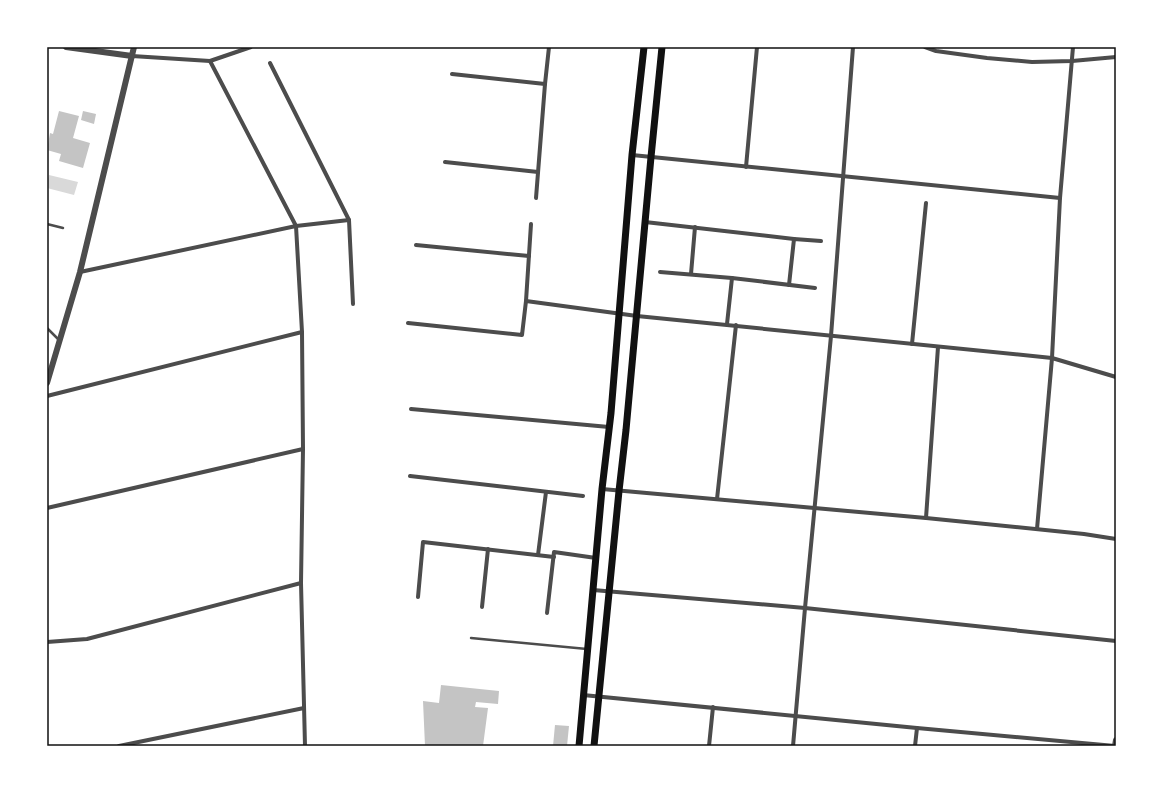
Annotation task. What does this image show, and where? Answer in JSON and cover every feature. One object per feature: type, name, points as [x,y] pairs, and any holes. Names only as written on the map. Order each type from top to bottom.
[{"type":"main road","points":[[579,746],[602,489],[610,427],[632,155],[644,47]]},
{"type":"main road","points":[[594,746],[627,424],[662,47]]},
{"type":"street","points":[[66,47],[132,56],[210,60],[251,47]]},
{"type":"street","points":[[47,383],[80,272],[134,47]]},
{"type":"street","points":[[536,198],[549,47]]},
{"type":"street","points":[[746,168],[757,47]]},
{"type":"street","points":[[793,746],[831,336],[853,47]]},
{"type":"street","points":[[925,47],[936,51],[1032,62],[1072,61],[1116,57]]},
{"type":"street","points":[[1037,529],[1052,358],[1060,198],[1073,47]]},
{"type":"street","points":[[210,60],[296,226],[302,332],[301,583],[305,746]]},
{"type":"street","points":[[270,63],[349,220],[353,304]]},
{"type":"street","points":[[452,74],[545,84]]},
{"type":"street","points":[[632,155],[746,168],[1060,198]]},
{"type":"street","points":[[445,162],[538,172]]},
{"type":"street","points":[[912,344],[926,203]]},
{"type":"street","points":[[80,272],[296,226],[349,220]]},
{"type":"street","points":[[645,222],[821,241]]},
{"type":"street","points":[[408,323],[522,335],[526,301],[531,224]]},
{"type":"street","points":[[691,274],[695,227]]},
{"type":"street","points":[[789,285],[794,238]]},
{"type":"street","points":[[416,245],[529,256]]},
{"type":"street","points":[[660,272],[732,278],[815,288]]},
{"type":"street","points":[[727,324],[732,278]]},
{"type":"street","points":[[526,301],[636,316],[1052,358],[1116,378]]},
{"type":"street","points":[[718,499],[736,325]]},
{"type":"street","points":[[47,396],[302,332]]},
{"type":"street","points":[[926,518],[938,347]]},
{"type":"street","points":[[411,409],[610,427]]},
{"type":"street","points":[[47,508],[302,449]]},
{"type":"street","points":[[410,476],[583,496]]},
{"type":"street","points":[[602,489],[926,518],[1084,534],[1116,539]]},
{"type":"street","points":[[538,555],[546,492]]},
{"type":"street","points":[[418,597],[423,542],[554,557]]},
{"type":"street","points":[[482,607],[488,549]]},
{"type":"street","points":[[547,613],[554,552],[596,558]]},
{"type":"street","points":[[47,642],[87,639],[301,583]]},
{"type":"street","points":[[593,590],[805,608],[1116,641]]},
{"type":"street","points":[[583,695],[1115,746],[1116,740]]},
{"type":"street","points":[[709,746],[713,707]]},
{"type":"street","points":[[119,746],[304,708]]},
{"type":"street","points":[[915,746],[917,728]]},
{"type":"lane","points":[[47,224],[63,228]]},
{"type":"lane","points":[[47,328],[60,340]]},
{"type":"lane","points":[[471,638],[588,649]]},
{"type":"shaded area","points":[[49,175],[78,182],[74,195],[47,188]]},
{"type":"building","points":[[59,111],[79,116],[73,138],[90,143],[83,168],[59,161],[61,154],[47,150],[50,133],[53,134]]},
{"type":"building","points":[[83,111],[96,114],[94,124],[81,120]]},
{"type":"building","points":[[441,685],[499,691],[498,704],[476,702],[475,707],[488,708],[483,746],[425,746],[423,701],[439,703]]},
{"type":"building","points":[[555,725],[569,726],[567,746],[553,746]]}]
